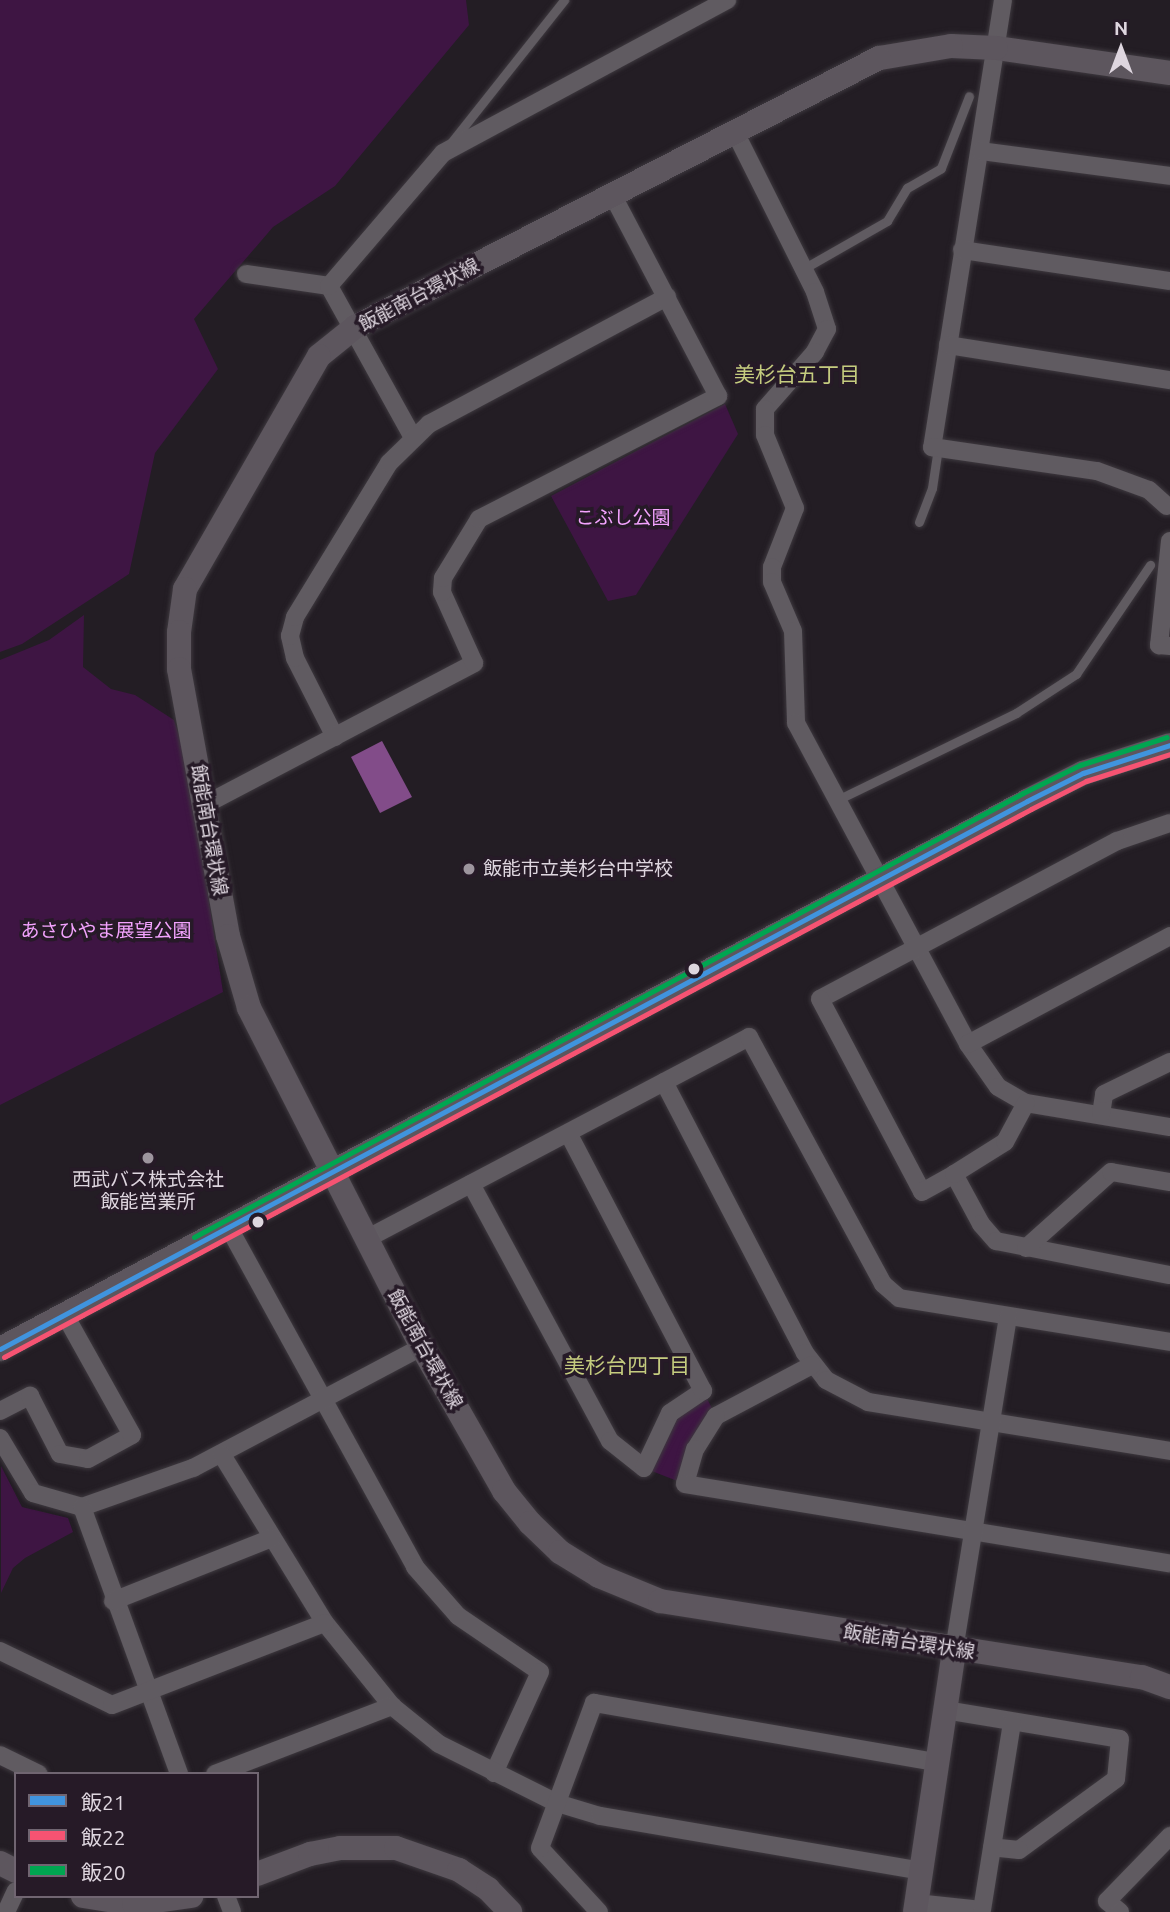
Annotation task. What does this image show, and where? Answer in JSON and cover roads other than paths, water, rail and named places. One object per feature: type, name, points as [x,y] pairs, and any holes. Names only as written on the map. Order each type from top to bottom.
[{"type":"street","points":[[329,286],[443,153],[727,0]]},
{"type":"street","points":[[1003,0],[932,447],[1097,471],[1149,489],[1169,508]]},
{"type":"street","name":"飯能南台環状線","points":[[1170,73],[996,48],[951,46],[879,58],[355,327],[319,356],[185,589],[178,632],[179,669],[206,804],[228,936],[245,995],[262,1038],[422,1347],[504,1491],[560,1552],[599,1576],[660,1601],[954,1650],[1142,1677],[1170,1687]]},
{"type":"street","points":[[735,132],[803,269],[827,330],[815,352],[765,410],[765,435],[795,508],[772,567],[772,582],[791,621],[796,723],[968,1044],[998,1087],[1026,1102],[1170,1127]]},
{"type":"street","points":[[981,151],[1170,176]]},
{"type":"street","points":[[206,804],[474,663],[442,592],[443,578],[479,519],[718,396],[612,194]]},
{"type":"street","points":[[962,250],[1170,281]]},
{"type":"street","points":[[246,274],[329,286],[355,327],[412,436]]},
{"type":"street","points":[[335,737],[295,658],[290,636],[295,617],[388,463],[412,436],[667,297]]},
{"type":"street","points":[[948,345],[1170,380]]},
{"type":"street","points":[[1170,541],[1160,645],[1170,646]]},
{"type":"street","points":[[0,1349],[880,878],[1083,773],[1170,744]]},
{"type":"street","points":[[1026,1102],[1005,1142],[922,1192],[820,999],[1116,841],[1170,823]]},
{"type":"street","points":[[968,1044],[1170,936]]},
{"type":"street","points":[[366,1239],[749,1037],[883,1284],[899,1298],[1170,1342]]},
{"type":"street","points":[[1101,1114],[1104,1094],[1170,1062]]},
{"type":"street","points":[[664,1082],[812,1365],[844,1393],[868,1402],[1170,1451]]},
{"type":"street","points":[[471,1184],[610,1441],[644,1468],[670,1413],[703,1391],[568,1133]]},
{"type":"street","points":[[1026,1248],[1111,1172],[1170,1182]]},
{"type":"street","points":[[954,1174],[981,1224],[996,1241],[1170,1275]]},
{"type":"street","points":[[229,1228],[415,1567],[458,1616],[540,1672],[494,1773]]},
{"type":"street","points":[[0,1411],[30,1396],[60,1454],[88,1459],[132,1435],[65,1315]]},
{"type":"street","points":[[1008,1317],[915,1908],[982,1910],[1012,1722]]},
{"type":"street","points":[[0,1438],[33,1493],[82,1507],[222,1455],[422,1347]]},
{"type":"street","points":[[812,1365],[716,1416],[695,1449],[685,1484],[1170,1563]]},
{"type":"street","points":[[222,1455],[325,1623],[392,1706],[439,1744],[557,1803],[600,1816],[920,1871]]},
{"type":"street","points":[[82,1507],[113,1601],[178,1772]]},
{"type":"street","points":[[113,1601],[272,1538]]},
{"type":"street","points":[[0,1651],[111,1705],[325,1623]]},
{"type":"street","points":[[598,1912],[540,1848],[594,1703],[937,1762]]},
{"type":"street","points":[[220,1772],[392,1706]]},
{"type":"street","points":[[945,1710],[1121,1739],[1116,1779],[1019,1850],[992,1847]]},
{"type":"street","points":[[0,1755],[35,1772]]},
{"type":"street","points":[[1120,1912],[1107,1901],[1170,1836]]},
{"type":"street","points":[[259,1873],[340,1848],[397,1848],[459,1870],[488,1889],[510,1912]]},
{"type":"street","points":[[6,1912],[14,1895]]},
{"type":"street","points":[[91,1898],[156,1908],[185,1898]]},
{"type":"lane","points":[[443,153],[564,0]]},
{"type":"lane","points":[[803,269],[887,221],[907,188],[941,168],[948,160],[969,96]]},
{"type":"lane","points":[[919,522],[932,488],[938,448]]},
{"type":"lane","points":[[837,800],[1016,713],[1076,674],[1150,565]]},
{"type":"place","name":"飯能市立美杉台中学校","points":[[469,869]]},
{"type":"place","name":"西武バス株式会社 飯能営業所","points":[[148,1158]]},
{"type":"district","name":"美杉台五丁目","points":[[797,374]]},
{"type":"district","name":"美杉台四丁目","points":[[627,1365]]},
{"type":"park label","name":"こぶし公園","points":[[623,518]]},
{"type":"park label","name":"あさひやま展望公園","points":[[106,931]]}]
